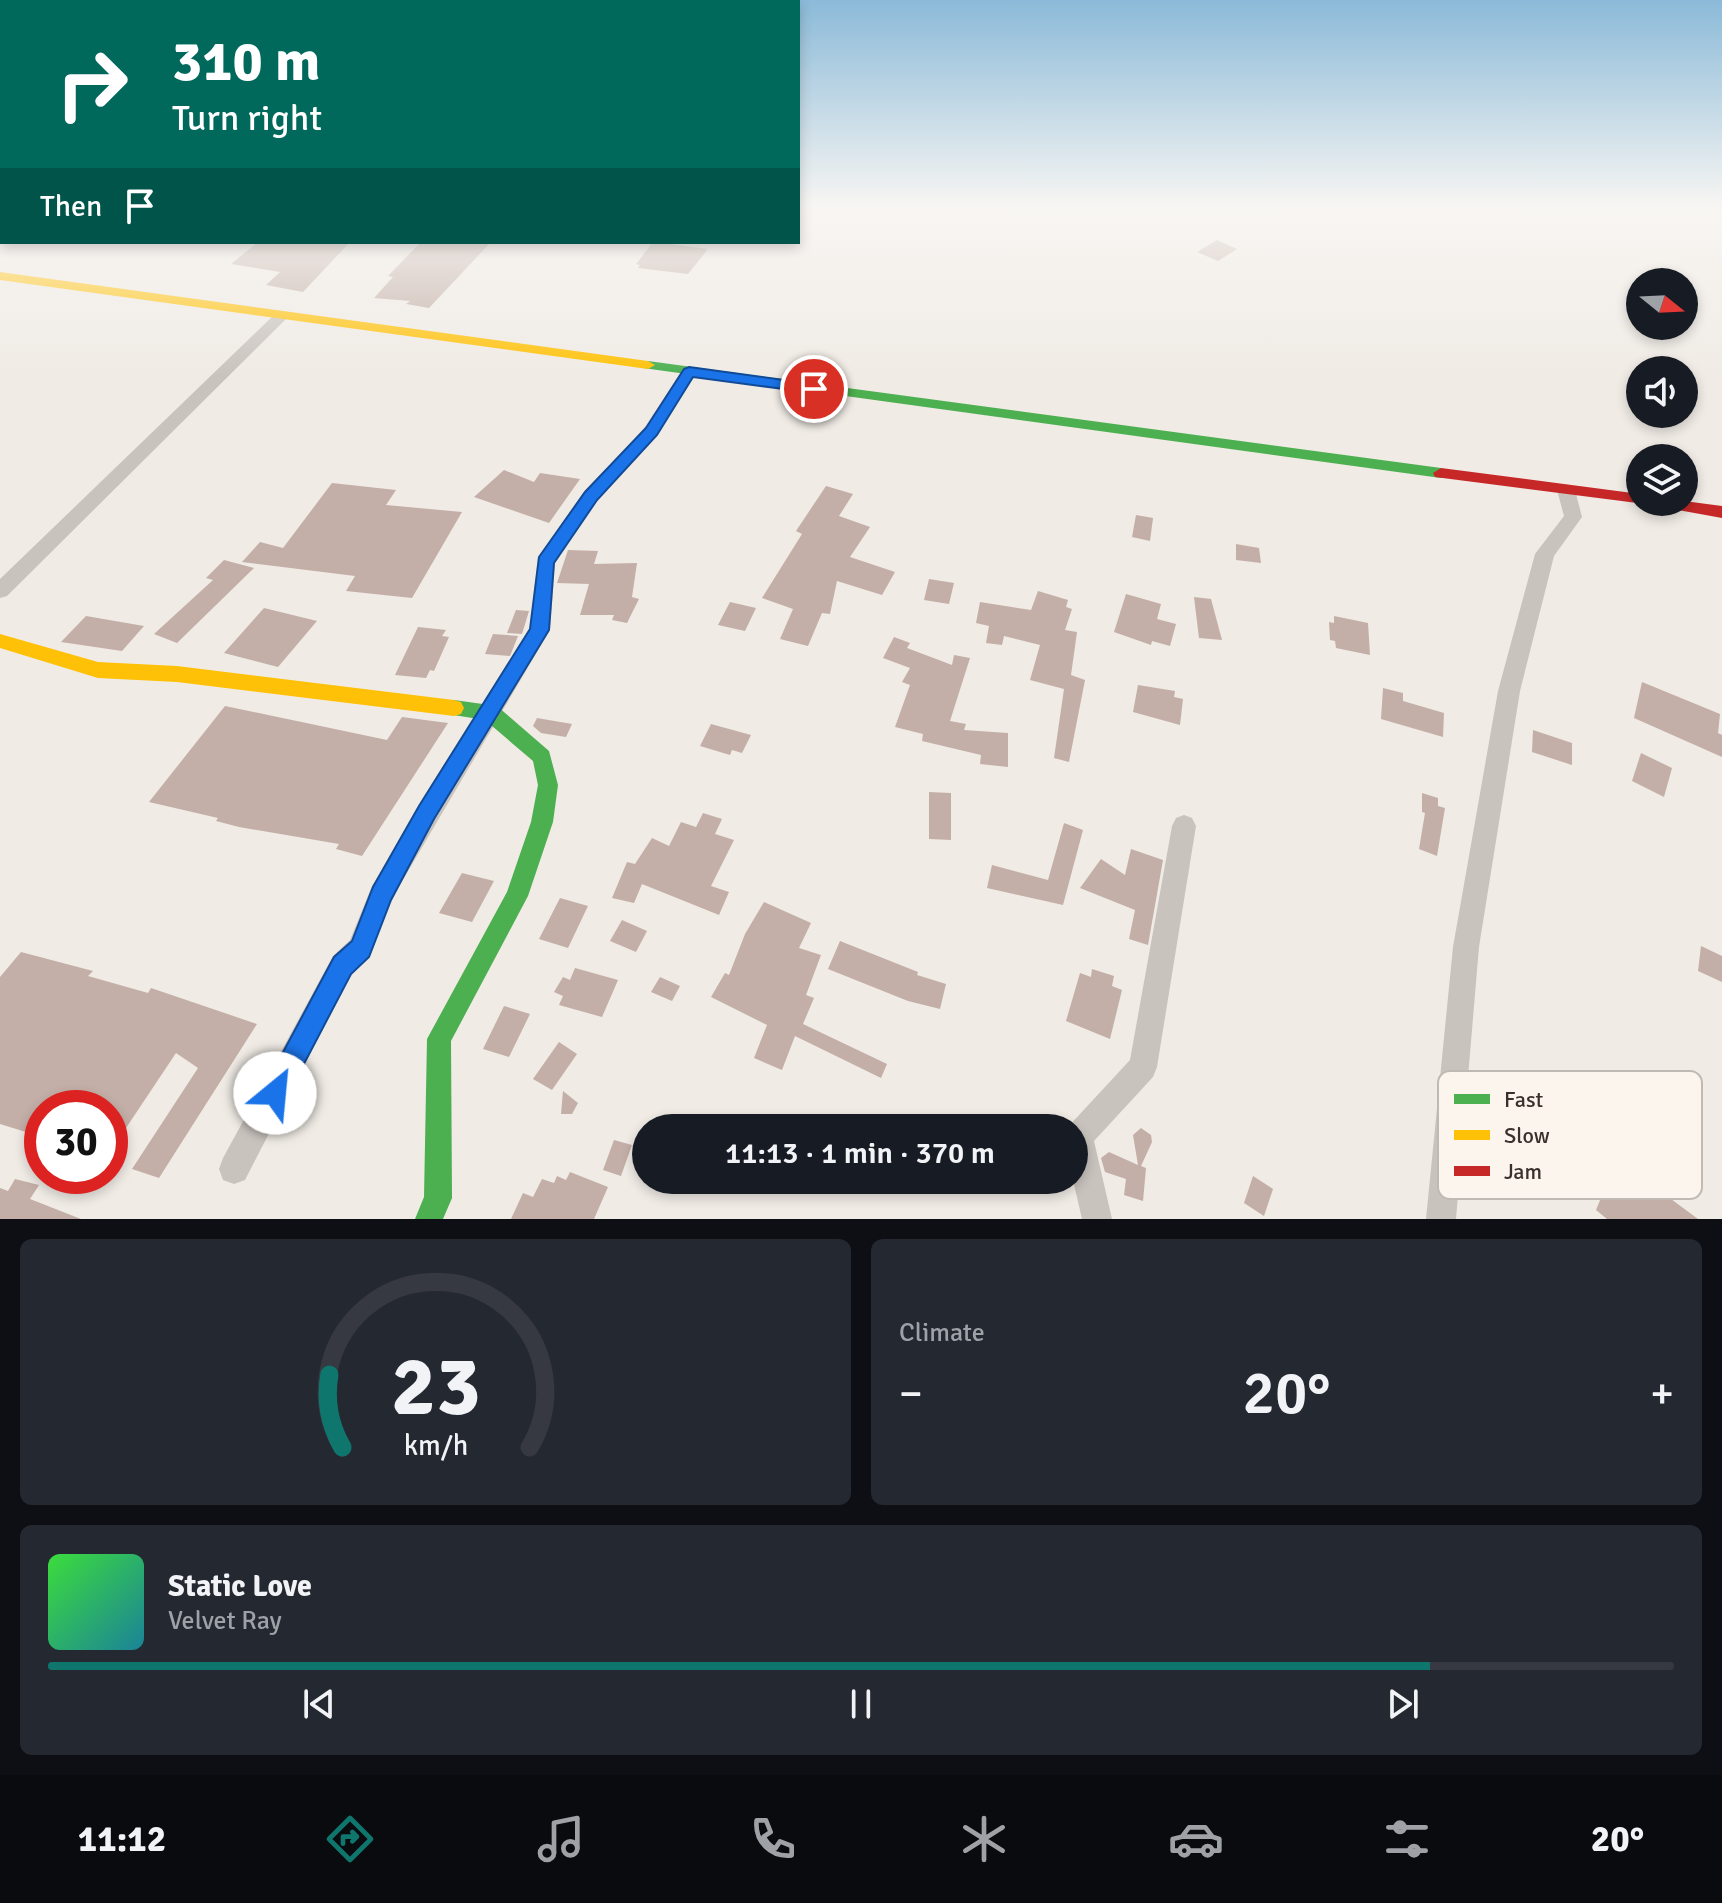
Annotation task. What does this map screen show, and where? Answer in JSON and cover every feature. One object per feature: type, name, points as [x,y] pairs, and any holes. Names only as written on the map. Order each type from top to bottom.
[{"type":"main road","points":[[0,276],[1626,498]]},
{"type":"main road","points":[[1698,509],[1722,512]]},
{"type":"main road","points":[[0,641],[98,670],[177,674],[490,712],[542,757],[548,785],[542,822],[517,896],[439,1039],[438,1198],[429,1219]]},
{"type":"street","points":[[0,591],[282,315]]},
{"type":"street","points":[[234,1169],[342,965],[360,949],[381,894],[419,826],[540,630],[545,562],[591,496],[651,431],[689,372]]},
{"type":"street","points":[[1455,1071],[1466,947],[1504,721],[1545,554],[1573,517],[1566,490]]},
{"type":"street","points":[[1097,1219],[1078,1137],[1143,1067],[1184,826]]},
{"type":"street","points":[[1441,1219],[1443,1199]]},
{"type":"building","points":[[330,263],[303,292],[266,285],[280,272],[231,264]]},
{"type":"building","points":[[401,263],[471,263],[429,308],[406,304],[410,301],[374,298],[393,277],[388,276]]},
{"type":"building","points":[[697,263],[688,274],[638,268],[640,265],[636,264]]},
{"type":"building","points":[[504,470],[534,482],[540,473],[580,479],[549,523],[474,497]]},
{"type":"building","points":[[332,483],[396,490],[386,505],[462,512],[412,598],[346,591],[355,576],[242,562],[260,542],[283,548]]},
{"type":"building","points":[[826,486],[853,494],[839,516],[870,527],[850,557],[895,572],[882,595],[837,581],[830,614],[822,613],[808,646],[780,639],[793,609],[762,598],[802,534],[796,531]]},
{"type":"building","points":[[1136,515],[1153,518],[1150,541],[1132,537]]},
{"type":"building","points":[[1236,544],[1259,548],[1261,563],[1236,560]]},
{"type":"building","points":[[568,550],[598,551],[594,564],[637,563],[632,597],[639,599],[627,623],[612,620],[614,615],[580,615],[589,584],[557,583]]},
{"type":"building","points":[[224,560],[254,568],[177,643],[154,634],[213,580],[206,578]]},
{"type":"building","points":[[929,579],[954,583],[949,604],[924,600]]},
{"type":"building","points":[[1038,591],[1068,600],[1066,607],[1072,609],[1065,630],[1077,632],[1071,675],[1085,680],[1069,762],[1054,758],[1064,689],[1030,680],[1040,645],[1004,636],[1002,645],[986,643],[989,626],[976,623],[980,602],[1031,610]]},
{"type":"building","points":[[1126,594],[1161,604],[1157,619],[1176,624],[1170,646],[1152,641],[1151,645],[1114,632]]},
{"type":"building","points":[[1194,597],[1211,599],[1222,640],[1199,638]]},
{"type":"building","points":[[730,602],[756,608],[745,631],[718,625]]},
{"type":"building","points":[[264,608],[317,621],[278,667],[224,653]]},
{"type":"building","points":[[516,610],[529,611],[522,634],[507,633]]},
{"type":"building","points":[[86,616],[144,626],[122,651],[61,642]]},
{"type":"building","points":[[1334,616],[1368,623],[1370,655],[1336,648],[1335,641],[1330,640],[1329,622],[1334,623]]},
{"type":"building","points":[[418,627],[446,630],[442,636],[449,637],[434,671],[430,670],[426,678],[395,675]]},
{"type":"building","points":[[493,634],[518,636],[510,656],[485,654]]},
{"type":"building","points":[[894,637],[910,643],[907,648],[952,665],[954,655],[970,658],[950,721],[966,724],[964,730],[1008,733],[1008,767],[980,764],[981,755],[922,741],[923,734],[895,727],[910,685],[902,682],[910,668],[883,658]]},
{"type":"building","points":[[1642,682],[1720,714],[1718,733],[1722,735],[1722,757],[1634,718]]},
{"type":"building","points":[[1138,685],[1175,691],[1174,697],[1183,699],[1180,725],[1133,712]]},
{"type":"building","points":[[1383,688],[1403,693],[1403,701],[1444,713],[1443,737],[1381,719]]},
{"type":"building","points":[[225,706],[387,740],[402,717],[448,723],[362,856],[336,849],[339,844],[239,827],[216,821],[218,818],[149,802]]},
{"type":"building","points":[[537,718],[572,724],[566,737],[541,733],[533,726]]},
{"type":"building","points":[[711,724],[751,735],[742,753],[732,750],[730,755],[700,746]]},
{"type":"building","points":[[1533,730],[1572,743],[1572,765],[1532,752]]},
{"type":"building","points":[[1641,753],[1672,768],[1664,797],[1632,781]]},
{"type":"building","points":[[929,792],[951,793],[951,840],[929,839]]},
{"type":"building","points":[[1422,793],[1438,798],[1438,806],[1445,808],[1437,856],[1419,849],[1425,813],[1422,812]]},
{"type":"building","points":[[703,813],[722,819],[715,834],[734,840],[711,886],[729,892],[719,915],[642,884],[634,903],[612,898],[627,862],[635,864],[652,838],[669,846],[681,822],[696,827]]},
{"type":"building","points":[[1064,823],[1083,830],[1063,905],[987,888],[992,865],[1048,880]]},
{"type":"building","points":[[1131,849],[1163,860],[1148,945],[1129,939],[1135,910],[1080,888],[1101,859],[1125,875]]},
{"type":"building","points":[[462,873],[494,881],[472,922],[439,913]]},
{"type":"building","points":[[560,898],[588,906],[568,948],[539,939]]},
{"type":"building","points":[[764,902],[811,923],[799,948],[821,955],[806,995],[814,998],[803,1024],[887,1064],[881,1078],[795,1036],[782,1070],[754,1058],[767,1025],[711,997],[725,973],[729,975],[745,934]]},
{"type":"building","points":[[622,920],[647,931],[636,952],[610,941]]},
{"type":"building","points":[[840,941],[918,972],[917,975],[946,984],[940,1009],[908,1001],[828,969]]},
{"type":"building","points":[[1701,946],[1722,956],[1722,982],[1698,971]]},
{"type":"building","points":[[21,952],[93,971],[88,976],[148,993],[151,988],[257,1024],[159,1178],[132,1169],[198,1068],[176,1053],[128,1125],[128,1090],[24,1090],[24,1131],[0,1124],[0,977]]},
{"type":"building","points":[[575,968],[618,980],[602,1017],[559,1005],[563,996],[554,992],[563,977],[570,980]]},
{"type":"building","points":[[1092,969],[1114,976],[1112,986],[1122,990],[1110,1039],[1066,1021],[1080,973],[1091,977]]},
{"type":"building","points":[[660,977],[680,986],[672,1001],[651,992]]},
{"type":"building","points":[[504,1006],[530,1014],[509,1057],[483,1049]]},
{"type":"building","points":[[559,1042],[577,1054],[552,1090],[533,1079]]},
{"type":"building","points":[[563,1091],[578,1103],[572,1114],[561,1114]]},
{"type":"building","points":[[1141,1128],[1151,1135],[1152,1142],[1141,1166],[1146,1168],[1143,1201],[1124,1195],[1126,1179],[1105,1172],[1101,1158],[1109,1152],[1138,1165],[1133,1135]]},
{"type":"building","points":[[614,1140],[632,1145],[621,1176],[603,1170]]},
{"type":"building","points":[[570,1172],[608,1187],[594,1219],[511,1219],[523,1193],[533,1197],[542,1179],[554,1183],[557,1176],[566,1180]]},
{"type":"building","points":[[1253,1176],[1273,1189],[1264,1216],[1244,1203]]},
{"type":"building","points":[[15,1179],[24,1181],[24,1194],[33,1194],[30,1199],[81,1219],[0,1219],[0,1188],[8,1191]]},
{"type":"building","points":[[1601,1199],[1671,1199],[1698,1219],[1607,1219],[1596,1210]]},
{"type":"traffic: fast","points":[[648,365],[1441,473]]},
{"type":"traffic: fast","points":[[429,1219],[438,1198],[439,1039],[517,896],[542,822],[548,785],[542,757],[490,712],[454,708]]},
{"type":"traffic: slow","points":[[0,276],[648,365]]},
{"type":"traffic: slow","points":[[0,641],[98,670],[177,674],[454,708]]},
{"type":"traffic: jam","points":[[1441,473],[1626,498]]},
{"type":"traffic: jam","points":[[1698,509],[1722,512]]},
{"type":"route","points":[[275,1093],[342,965],[360,949],[381,894],[427,813],[540,630],[545,562],[591,496],[651,431],[689,372],[814,389]]}]
